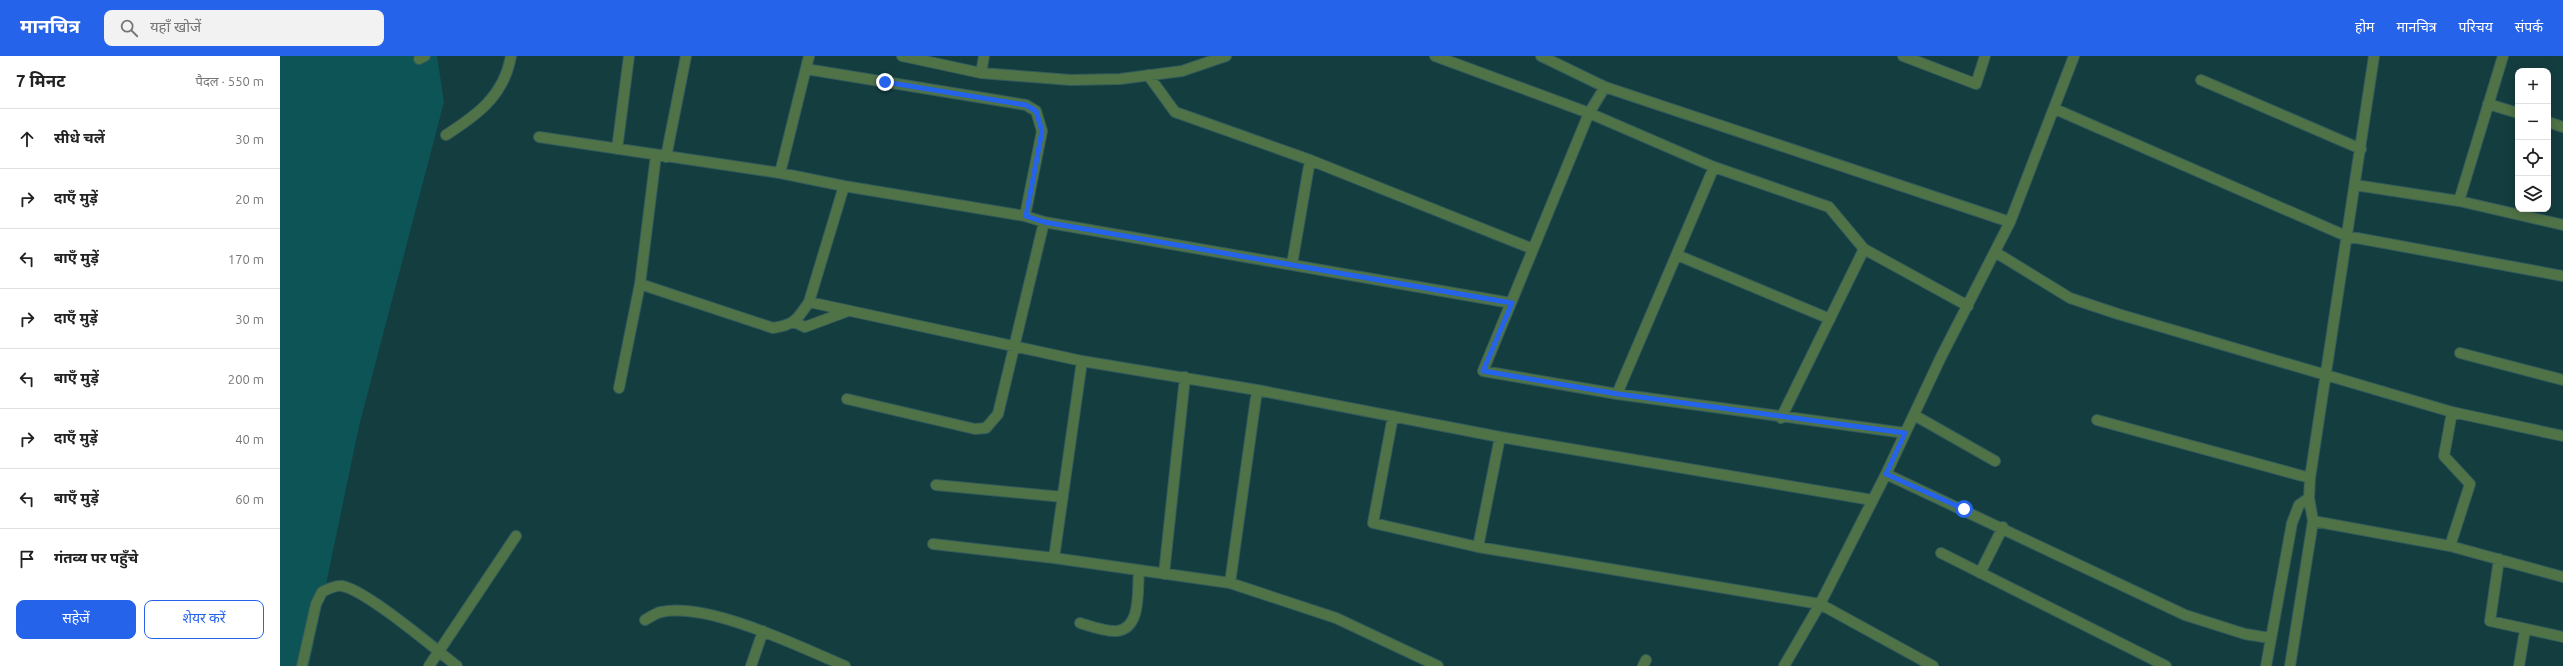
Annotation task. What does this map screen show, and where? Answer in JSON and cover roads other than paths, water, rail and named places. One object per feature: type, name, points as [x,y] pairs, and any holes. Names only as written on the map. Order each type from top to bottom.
[{"type":"street","points":[[446,135],[480,113],[492,99],[510,56]]},
{"type":"street","points":[[617,149],[629,56]]},
{"type":"street","points":[[619,388],[640,284],[661,156],[686,56]]},
{"type":"street","points":[[902,56],[982,73],[1071,80],[1148,75],[1182,71],[1226,56]]},
{"type":"street","points":[[982,73],[984,56]]},
{"type":"street","points":[[1435,56],[1589,114],[1714,167],[1829,207],[1864,249],[1968,306]]},
{"type":"street","points":[[1541,56],[1605,87],[2010,222]]},
{"type":"street","points":[[1903,56],[1976,84],[1985,56]]},
{"type":"street","points":[[1784,666],[1820,604],[1886,474],[2010,222],[2055,109],[2074,56]]},
{"type":"street","points":[[2290,666],[2314,521],[2308,498],[2310,478],[2374,56]]},
{"type":"street","points":[[2459,201],[2502,56]]},
{"type":"street","points":[[780,173],[808,62],[1026,105],[1036,111],[1042,131],[1026,216]]},
{"type":"street","points":[[1148,75],[1175,112],[1310,160],[1533,249]]},
{"type":"street","points":[[2200,80],[2361,149]]},
{"type":"street","points":[[1605,87],[1589,114],[1483,371],[1618,394],[1781,418],[1905,433]]},
{"type":"street","points":[[2488,104],[2515,112]]},
{"type":"street","points":[[2055,109],[2346,236],[2563,276]]},
{"type":"street","points":[[2551,123],[2563,127]]},
{"type":"street","points":[[539,137],[780,173],[844,186],[1026,216],[1044,222],[1512,303]]},
{"type":"street","points":[[1292,264],[1310,160]]},
{"type":"street","points":[[1618,394],[1714,167]]},
{"type":"street","points":[[2354,184],[2459,201],[2563,225]]},
{"type":"street","points":[[640,284],[773,328],[789,326],[794,322],[809,302],[844,186]]},
{"type":"street","points":[[847,399],[975,429],[986,428],[998,414],[1016,348],[1044,222]]},
{"type":"street","points":[[1781,418],[1864,249]]},
{"type":"street","points":[[1995,252],[2070,298],[2452,412],[2563,436]]},
{"type":"street","points":[[1677,255],[1830,319]]},
{"type":"street","points":[[809,302],[1016,348],[1082,361],[1257,390],[1500,437],[1872,500]]},
{"type":"street","points":[[794,322],[805,327],[848,310]]},
{"type":"street","points":[[2460,353],[2563,380]]},
{"type":"street","points":[[1054,558],[1082,361]]},
{"type":"street","points":[[1164,574],[1185,377]]},
{"type":"street","points":[[1230,583],[1257,390]]},
{"type":"street","points":[[2450,546],[2470,484],[2444,456],[2452,412]]},
{"type":"street","points":[[1914,415],[1996,461]]},
{"type":"street","points":[[1393,416],[1373,522],[1478,547],[1820,604],[1933,666]]},
{"type":"street","points":[[2097,420],[2310,478]]},
{"type":"street","points":[[1478,547],[1500,437]]},
{"type":"street","points":[[1886,474],[2003,527],[2181,613],[2245,634],[2270,638]]},
{"type":"street","points":[[936,485],[1063,497]]},
{"type":"street","points":[[2266,666],[2292,523],[2299,505],[2308,498]]},
{"type":"street","points":[[2314,521],[2450,546],[2563,577]]},
{"type":"street","points":[[1980,573],[2003,527]]},
{"type":"street","points":[[429,666],[516,536]]},
{"type":"street","points":[[933,544],[1054,558],[1139,572],[1230,583],[1336,618],[1438,666]]},
{"type":"street","points":[[1941,553],[2166,666]]},
{"type":"street","points":[[2499,559],[2490,621],[2525,630],[2563,637]]},
{"type":"street","points":[[1080,623],[1116,631],[1127,628],[1135,616],[1139,572]]},
{"type":"street","points":[[302,666],[316,604],[322,592],[333,587],[341,586],[354,590],[457,666]]},
{"type":"street","points":[[645,620],[661,612],[694,613],[724,618],[763,631],[845,666]]},
{"type":"street","points":[[2520,666],[2525,630]]},
{"type":"street","points":[[750,666],[763,631]]}]
